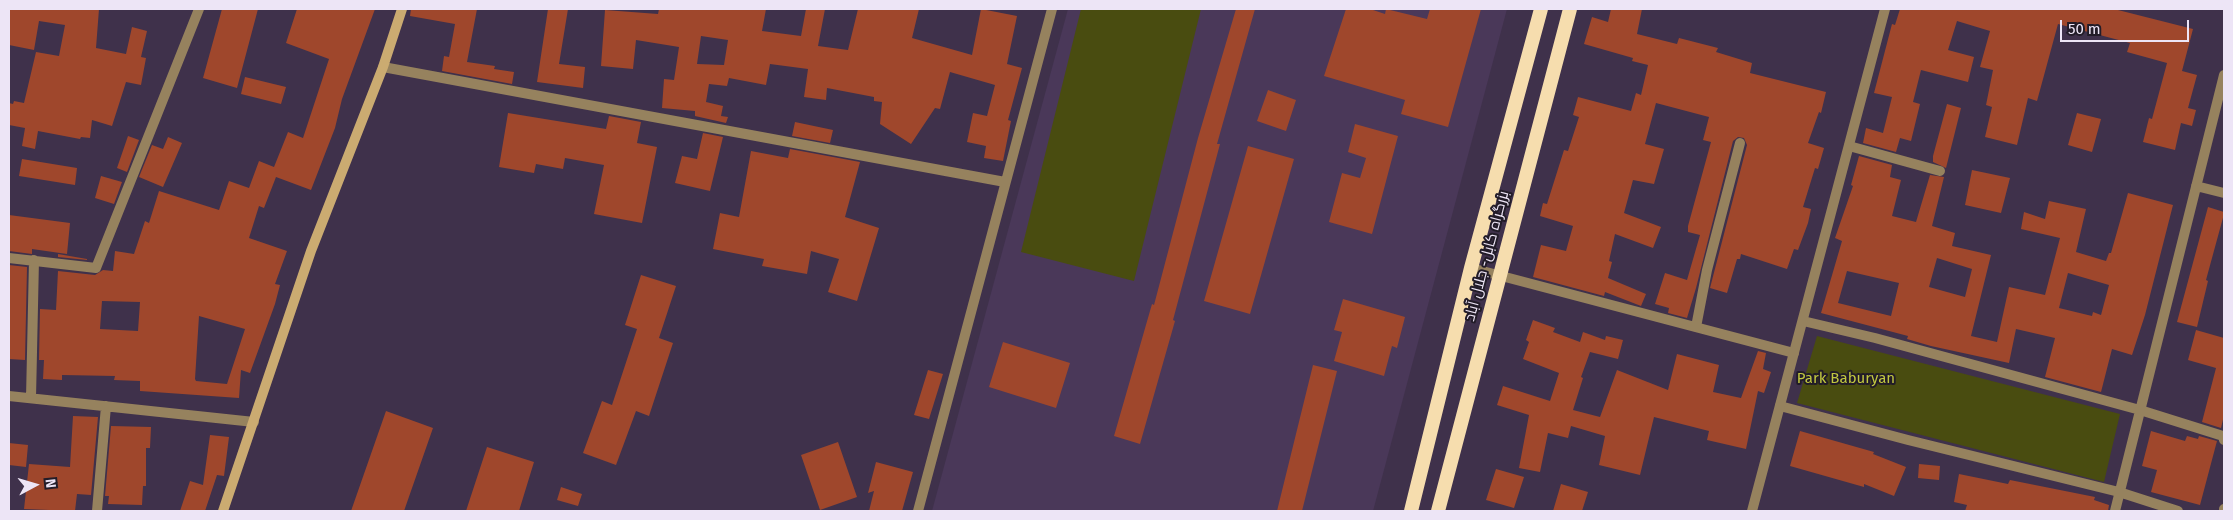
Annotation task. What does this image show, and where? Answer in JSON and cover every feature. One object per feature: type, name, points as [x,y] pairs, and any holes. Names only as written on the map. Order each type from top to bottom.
[{"type":"highway","name":"بزرگراه کابل- جلال آباد","points":[[1411,511],[1471,268],[1541,9]]},
{"type":"highway","name":"بزرگراه کابل- جلال آباد","points":[[1438,511],[1570,9]]},
{"type":"main road","points":[[223,511],[311,251],[383,67],[402,9]]},
{"type":"street","points":[[9,258],[96,268],[199,9]]},
{"type":"street","points":[[918,511],[1052,9]]},
{"type":"street","points":[[1752,511],[1885,9]]},
{"type":"street","points":[[383,67],[1006,182]]},
{"type":"street","points":[[2114,511],[2224,75]]},
{"type":"street","points":[[1696,327],[1707,270],[1740,143]]},
{"type":"street","points":[[1849,146],[1940,171]]},
{"type":"street","points":[[2196,186],[2224,193]]},
{"type":"street","points":[[31,398],[34,260]]},
{"type":"street","points":[[1471,268],[1794,353]]},
{"type":"street","points":[[1803,321],[1884,340],[2140,410],[2223,436],[2224,440]]},
{"type":"street","points":[[9,396],[254,422]]},
{"type":"street","points":[[97,511],[106,406]]},
{"type":"street","points":[[1780,406],[2119,492],[2178,511]]},
{"type":"shaded area","points":[[1068,9],[1507,9],[1373,511],[932,511]]},
{"type":"green space","points":[[1081,9],[1201,9],[1134,281],[1021,252]]},
{"type":"green space","name":"Park Baburyan","points":[[1817,336],[2120,414],[2104,482],[1797,403]]},
{"type":"building","points":[[9,9],[99,9],[96,48],[126,54],[132,27],[147,31],[141,57],[146,58],[141,85],[126,82],[112,126],[92,120],[90,138],[81,137],[80,139],[38,131],[35,149],[22,146],[25,128],[9,125],[9,103],[13,104],[14,101],[24,103],[36,52],[59,56],[65,25],[39,21],[34,50],[9,45]]},
{"type":"building","points":[[222,9],[258,9],[237,88],[203,78]]},
{"type":"building","points":[[297,9],[375,9],[342,99],[335,128],[311,190],[276,177],[264,208],[259,206],[249,238],[287,251],[275,284],[280,285],[275,304],[250,373],[241,370],[239,398],[140,391],[140,381],[114,380],[115,376],[62,375],[62,380],[43,379],[44,360],[39,360],[40,309],[56,310],[58,271],[95,275],[103,270],[113,271],[115,251],[134,254],[145,221],[149,223],[159,191],[219,210],[229,181],[249,188],[259,161],[274,167],[288,132],[303,138],[329,59],[286,43]],"holes":[[[102,301],[140,302],[138,331],[100,329]],[[199,316],[245,329],[227,384],[196,381],[195,379]]]},
{"type":"building","points":[[411,9],[477,9],[467,62],[495,66],[494,69],[514,72],[512,84],[442,71],[444,56],[449,57],[455,24],[410,16]]},
{"type":"building","points":[[548,9],[568,9],[559,64],[585,67],[583,88],[537,82]]},
{"type":"building","points":[[659,9],[766,9],[762,31],[801,36],[806,9],[825,9],[818,46],[848,50],[858,9],[919,9],[912,38],[972,55],[981,9],[1017,16],[1007,64],[1022,68],[1008,120],[1011,121],[1003,161],[984,158],[986,146],[967,142],[973,113],[987,116],[995,85],[950,72],[940,109],[935,108],[911,144],[880,124],[882,102],[874,101],[874,97],[827,88],[826,100],[804,97],[808,69],[770,64],[766,85],[729,78],[727,86],[709,84],[706,102],[723,106],[721,116],[728,117],[726,123],[695,116],[695,111],[662,108],[664,79],[674,80],[679,47],[636,40],[633,69],[601,66],[605,10],[658,14]],"holes":[[[701,36],[728,40],[724,65],[697,64]]]},
{"type":"building","points":[[1236,9],[1255,9],[1217,144],[1220,144],[1173,320],[1175,321],[1140,444],[1114,436],[1152,304],[1154,305],[1198,138]]},
{"type":"building","points":[[1346,9],[1370,9],[1385,14],[1386,9],[1427,19],[1430,9],[1481,9],[1448,127],[1401,114],[1405,100],[1324,76]]},
{"type":"building","points":[[1611,9],[1642,9],[1637,34],[1677,44],[1679,38],[1718,48],[1716,52],[1752,63],[1750,73],[1826,92],[1821,113],[1819,112],[1808,143],[1824,148],[1818,169],[1815,168],[1803,207],[1811,209],[1808,223],[1798,250],[1794,249],[1787,269],[1741,254],[1740,259],[1737,259],[1727,293],[1710,288],[1747,145],[1744,138],[1738,137],[1733,141],[1687,318],[1668,313],[1669,308],[1655,304],[1665,273],[1687,280],[1700,235],[1688,232],[1688,226],[1711,142],[1703,140],[1709,117],[1656,103],[1645,144],[1664,149],[1654,184],[1633,180],[1624,213],[1661,227],[1653,248],[1615,234],[1609,261],[1612,262],[1608,278],[1646,294],[1641,306],[1605,292],[1604,296],[1533,277],[1541,245],[1566,251],[1573,226],[1540,216],[1543,203],[1547,204],[1564,150],[1568,151],[1579,117],[1573,115],[1578,97],[1631,111],[1636,93],[1641,95],[1648,65],[1632,61],[1633,58],[1584,44],[1592,17],[1608,22]]},
{"type":"building","points":[[1900,9],[2114,9],[2193,29],[2182,71],[2197,75],[2188,108],[2196,110],[2192,126],[2181,123],[2175,150],[2143,142],[2149,118],[2152,119],[2167,63],[2127,52],[2130,43],[2058,24],[2037,101],[2028,98],[2017,145],[1985,137],[1992,107],[1986,105],[1993,70],[1980,67],[1990,31],[1957,21],[1948,50],[1974,57],[1968,82],[1921,70],[1913,102],[1920,104],[1911,141],[1900,138],[1896,152],[1863,143],[1866,128],[1883,133],[1892,97],[1874,93],[1892,24],[1895,25]]},
{"type":"building","points":[[245,77],[286,87],[281,104],[241,94]]},
{"type":"building","points":[[1268,90],[1296,100],[1286,131],[1257,121]]},
{"type":"building","points":[[1947,104],[1961,108],[1946,168],[1933,162],[1933,156]]},
{"type":"building","points":[[508,113],[606,129],[609,116],[641,122],[637,143],[657,147],[642,223],[594,214],[604,165],[565,158],[563,169],[536,164],[534,173],[499,167]]},
{"type":"building","points":[[2077,113],[2101,119],[2092,152],[2068,145]]},
{"type":"building","points":[[795,122],[833,130],[830,143],[792,136]]},
{"type":"building","points":[[1355,124],[1398,136],[1372,234],[1329,222],[1342,173],[1360,178],[1366,158],[1348,152]]},
{"type":"building","points":[[703,133],[723,137],[710,191],[675,183],[682,156],[697,159]]},
{"type":"building","points":[[128,136],[139,140],[127,172],[117,168]]},
{"type":"building","points":[[168,137],[182,143],[163,187],[139,177],[152,145],[163,149]]},
{"type":"building","points":[[1248,146],[1294,159],[1250,314],[1204,301]]},
{"type":"building","points":[[790,149],[860,162],[845,217],[879,228],[857,301],[828,292],[839,259],[811,251],[807,274],[762,266],[764,259],[713,249],[720,213],[739,217],[751,151],[788,158]]},
{"type":"building","points":[[1859,156],[1892,165],[1890,177],[1901,180],[1892,216],[1916,222],[1930,175],[1944,177],[1932,226],[1955,233],[1952,246],[1991,255],[1971,336],[1997,342],[2009,287],[2045,295],[2060,238],[2021,229],[2024,212],[2045,219],[2049,201],[2086,209],[2076,252],[2106,261],[2109,253],[2111,253],[2128,193],[2173,205],[2145,315],[2132,355],[2112,349],[2101,392],[2045,377],[2055,338],[2016,329],[2009,363],[1931,346],[1907,339],[1908,336],[1821,313],[1842,241],[1835,238],[1853,186],[1851,185]],"holes":[[[1937,258],[1972,269],[1965,297],[1929,287]],[[1847,271],[1899,283],[1891,316],[1838,303]],[[2068,273],[2109,285],[2101,315],[2093,312],[2092,316],[2059,308]]]},
{"type":"building","points":[[22,159],[77,168],[75,185],[19,176]]},
{"type":"building","points":[[1972,170],[2010,178],[2001,213],[1965,205]]},
{"type":"building","points":[[101,176],[122,182],[114,204],[95,198]]},
{"type":"building","points":[[2208,207],[2224,212],[2224,214],[2206,280],[2208,281],[2197,327],[2177,322]]},
{"type":"building","points":[[9,215],[70,223],[67,254],[32,249],[32,254],[9,251]]},
{"type":"building","points":[[58,254],[87,259],[87,260],[58,257]]},
{"type":"building","points":[[9,265],[27,267],[25,360],[9,359]]},
{"type":"building","points":[[641,275],[676,286],[659,338],[673,343],[649,416],[636,411],[616,465],[583,453],[602,401],[612,405],[637,329],[625,325]]},
{"type":"building","points":[[1343,299],[1405,317],[1397,348],[1392,346],[1384,376],[1334,361],[1342,332],[1334,330]]},
{"type":"building","points":[[1533,320],[1555,328],[1553,332],[1580,342],[1583,332],[1605,340],[1606,336],[1623,340],[1618,359],[1590,352],[1581,377],[1583,378],[1573,410],[1600,417],[1617,370],[1668,390],[1677,354],[1719,365],[1713,392],[1741,398],[1758,351],[1766,353],[1763,369],[1771,372],[1764,393],[1758,391],[1746,449],[1707,440],[1709,431],[1654,417],[1640,475],[1599,465],[1605,436],[1571,426],[1568,438],[1548,433],[1540,472],[1519,468],[1529,415],[1497,405],[1503,386],[1550,401],[1559,373],[1523,359],[1529,342],[1526,340]]},
{"type":"building","points":[[2196,330],[2224,338],[2224,415],[2221,428],[2202,422],[2216,368],[2188,360]]},
{"type":"building","points":[[1003,342],[1070,363],[1056,408],[989,387]]},
{"type":"building","points":[[1313,365],[1337,371],[1302,511],[1277,511]]},
{"type":"building","points":[[928,370],[943,374],[929,419],[914,415]]},
{"type":"building","points":[[386,411],[433,428],[404,511],[351,511]]},
{"type":"building","points":[[73,416],[98,417],[91,495],[77,494],[75,511],[24,509],[29,464],[70,467]]},
{"type":"building","points":[[111,426],[151,427],[150,448],[146,448],[146,486],[143,486],[142,505],[108,504],[109,496],[105,496]]},
{"type":"building","points":[[1800,431],[1874,452],[1873,454],[1906,467],[1894,496],[1864,484],[1864,487],[1790,466]]},
{"type":"building","points":[[2151,431],[2185,441],[2187,436],[2198,439],[2199,436],[2217,441],[2200,505],[2151,492],[2157,470],[2142,466]]},
{"type":"building","points":[[210,435],[229,437],[224,476],[217,475],[205,511],[180,511],[190,481],[203,485]]},
{"type":"building","points":[[838,442],[857,497],[820,510],[801,455]]},
{"type":"building","points":[[9,443],[28,445],[26,467],[9,465]]},
{"type":"building","points":[[487,447],[534,462],[519,511],[466,511]]},
{"type":"building","points":[[876,462],[913,472],[902,511],[869,511],[874,491],[868,493]]},
{"type":"building","points":[[1919,464],[1940,466],[1939,480],[1918,478]]},
{"type":"building","points":[[1496,469],[1524,477],[1514,508],[1486,500]]},
{"type":"building","points":[[1959,474],[2008,484],[2010,480],[2095,497],[2094,500],[2109,505],[2108,511],[1965,511],[1967,505],[1954,502]]},
{"type":"building","points":[[1561,484],[1588,492],[1582,511],[1553,511]]},
{"type":"building","points":[[561,487],[582,494],[578,506],[557,500]]}]
